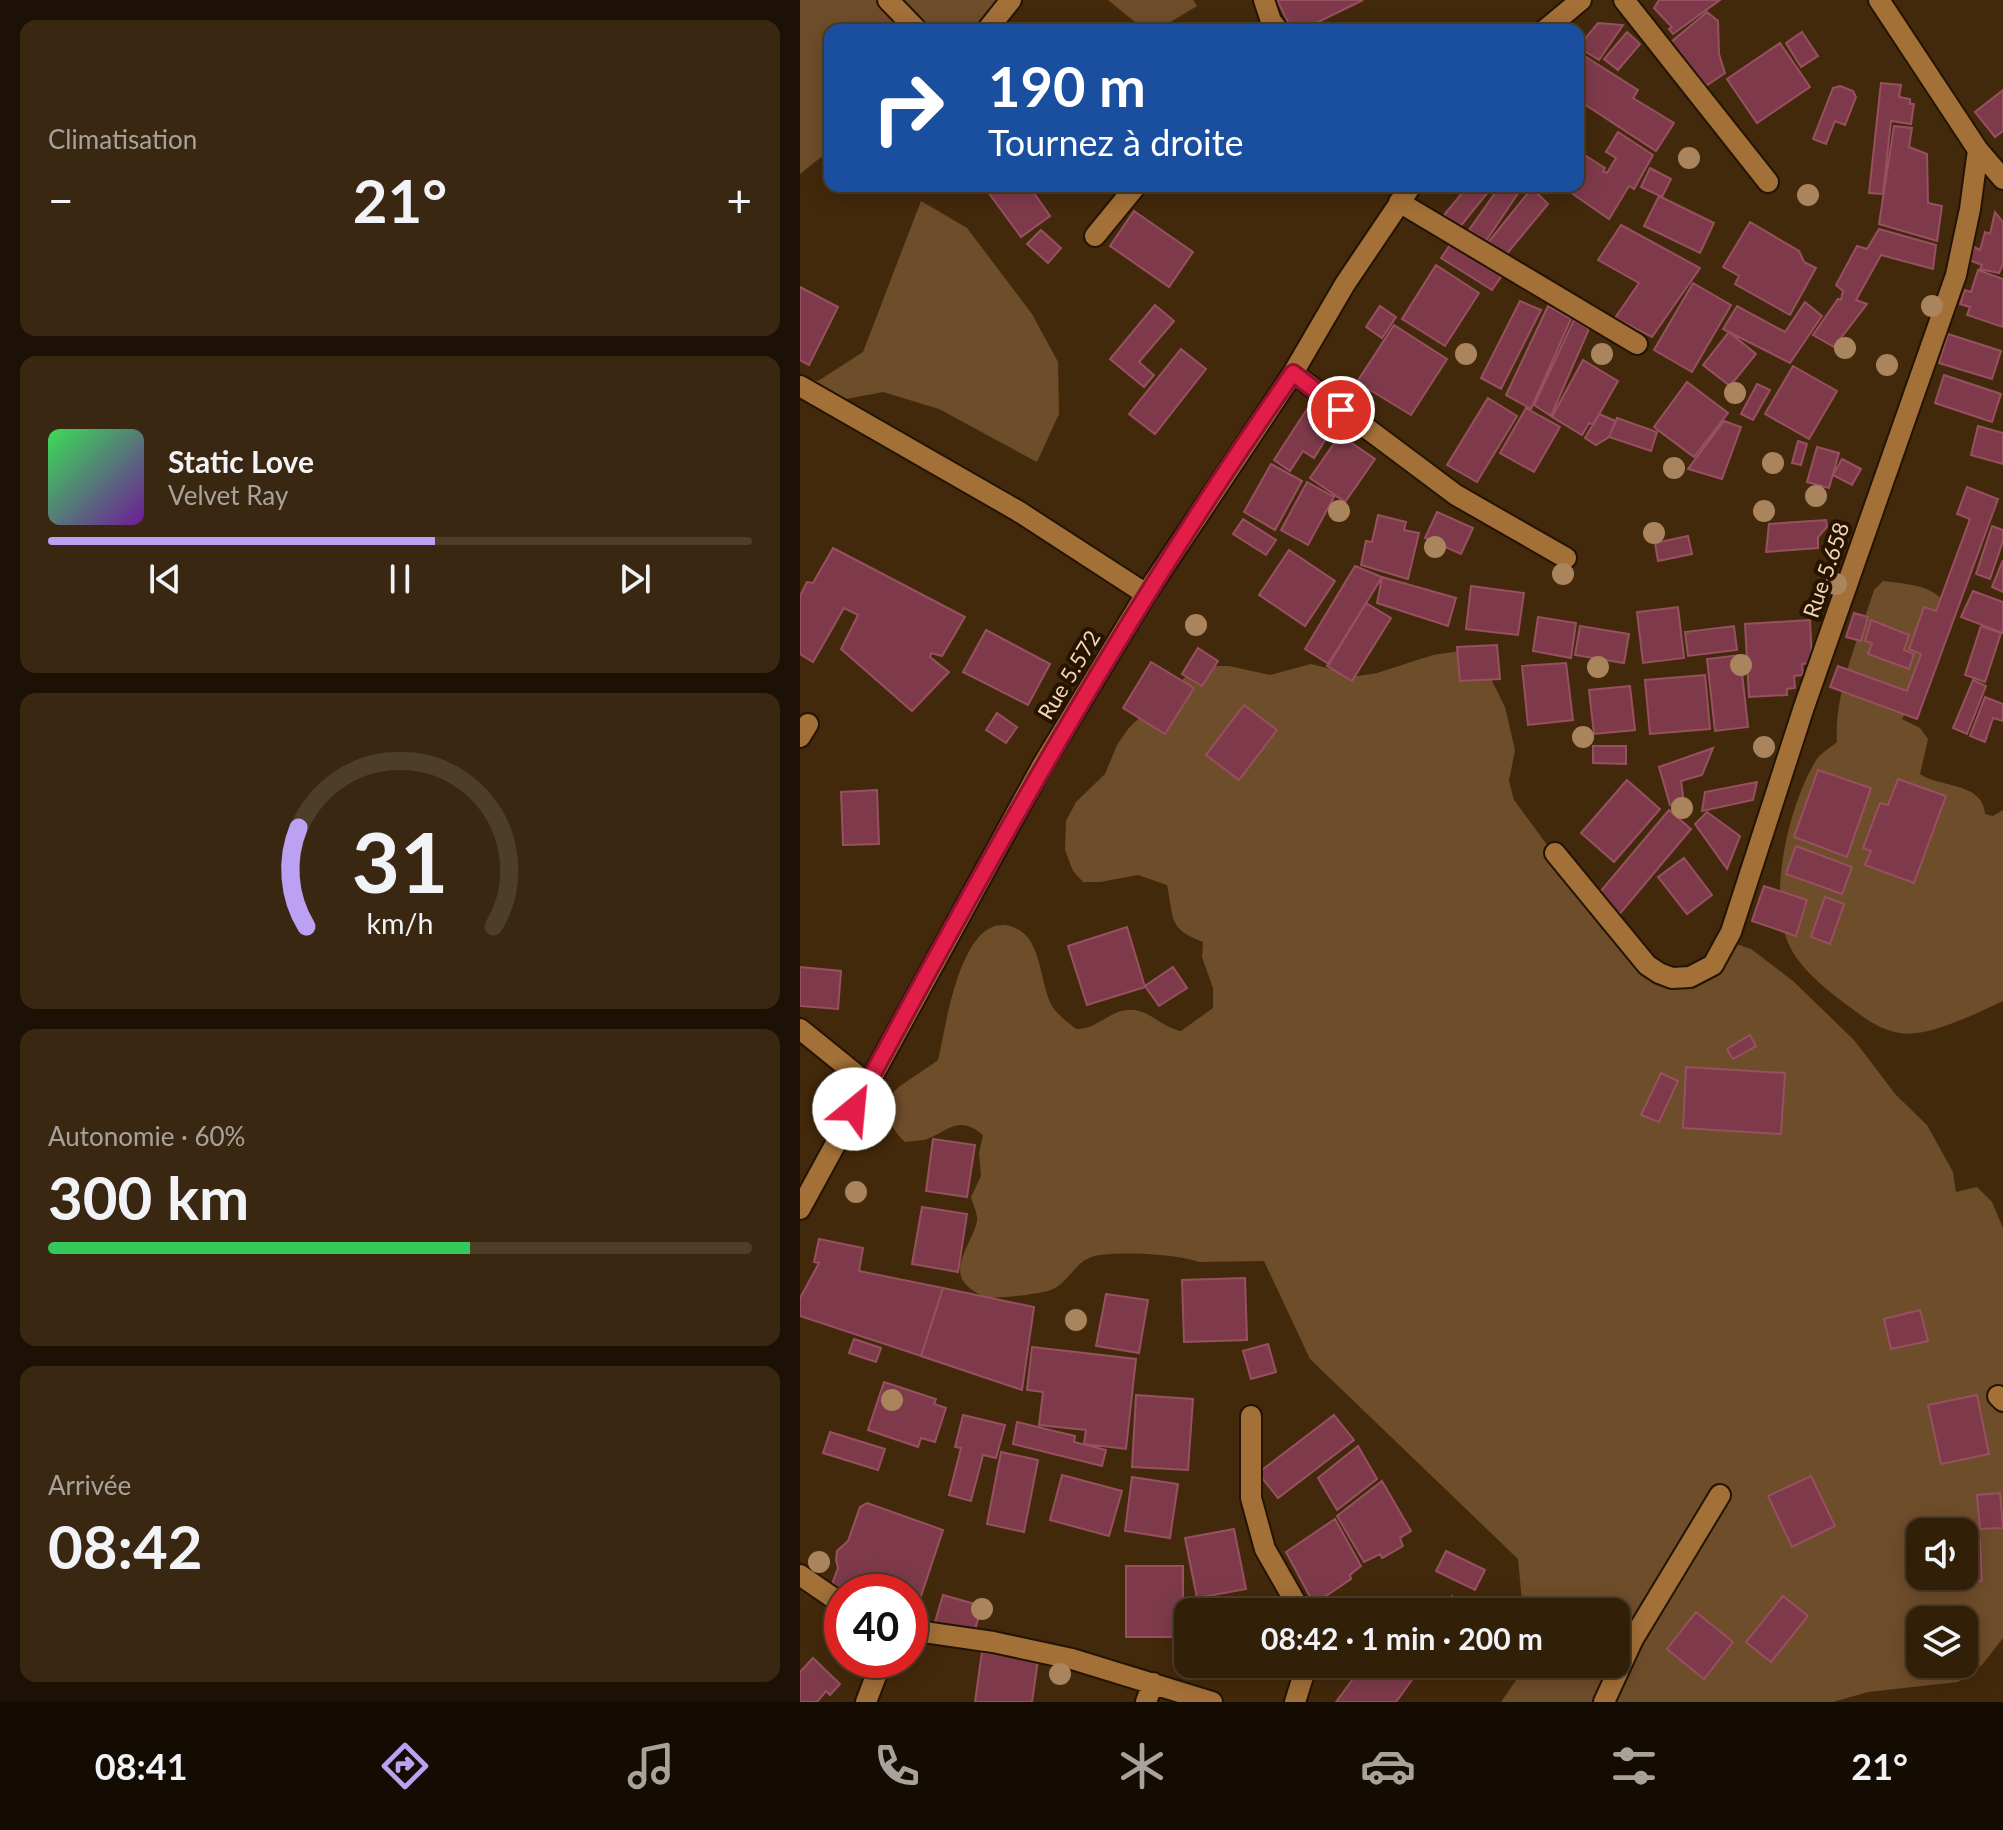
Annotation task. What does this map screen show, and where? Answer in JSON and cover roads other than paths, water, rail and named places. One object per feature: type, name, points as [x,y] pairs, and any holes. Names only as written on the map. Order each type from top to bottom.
[{"type":"street","points":[[888,0],[911,24]]},
{"type":"street","points":[[992,24],[1011,0]]},
{"type":"street","points":[[1264,0],[1270,24]]},
{"type":"street","points":[[1552,24],[1581,0]]},
{"type":"street","points":[[1624,0],[1768,182]]},
{"type":"street","points":[[1879,0],[1978,150],[2003,179]]},
{"type":"street","name":"Rue 5.658","points":[[1555,853],[1647,965],[1672,978],[1690,977],[1713,965],[1731,932],[1814,678],[1956,275],[1978,150]]},
{"type":"street","points":[[1095,236],[1131,192]]},
{"type":"street","points":[[1405,194],[1637,344]]},
{"type":"street","name":"Rue 5.572","points":[[800,1209],[1042,766],[1146,594],[1293,373],[1345,284],[1405,194]]},
{"type":"street","points":[[1293,373],[1456,495],[1566,558]]},
{"type":"street","points":[[800,386],[1018,511],[1146,594]]},
{"type":"street","points":[[800,1029],[868,1084]]},
{"type":"street","points":[[1251,1416],[1251,1498],[1265,1549],[1293,1598]]},
{"type":"street","points":[[1604,1702],[1633,1639],[1720,1495]]},
{"type":"street","points":[[800,1575],[824,1592]]},
{"type":"street","points":[[928,1633],[993,1642],[1072,1659],[1150,1692],[1212,1702]]},
{"type":"street","points":[[866,1702],[875,1678]]},
{"type":"street","points":[[1295,1702],[1303,1678]]}]
